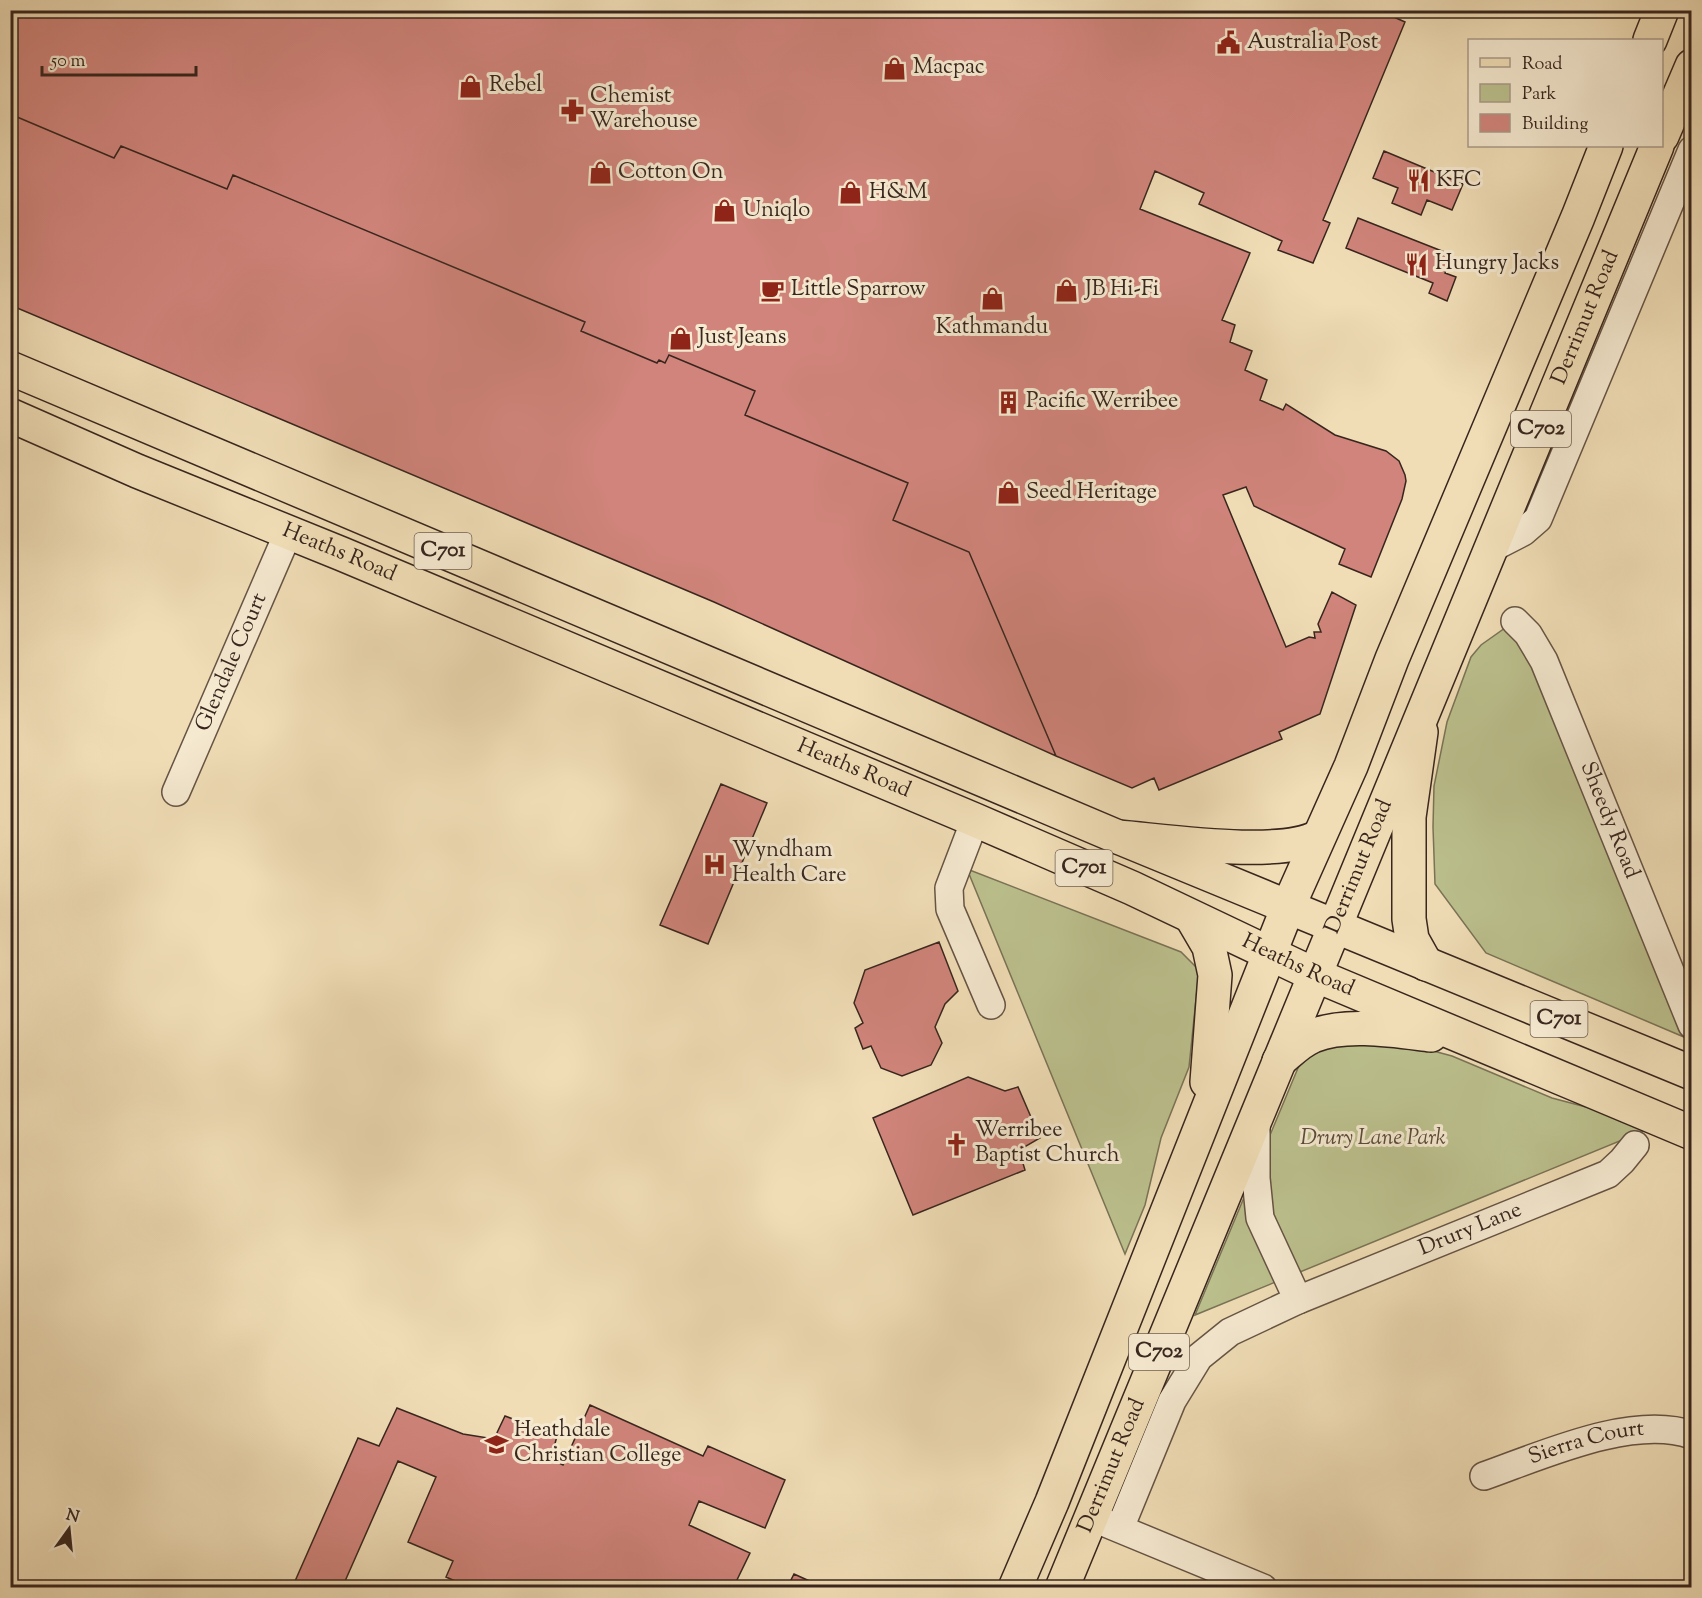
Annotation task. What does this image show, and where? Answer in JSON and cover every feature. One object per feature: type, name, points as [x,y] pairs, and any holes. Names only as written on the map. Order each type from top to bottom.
[{"type":"main road","points":[[1650,39],[1662,10]]},
{"type":"main road","points":[[1663,127],[1667,92],[1692,66]]},
{"type":"main road","points":[[1578,217],[1584,176],[1582,147]]},
{"type":"main road","name":"Derrimut Road","points":[[1015,1587],[1053,1502],[1269,952],[1351,766],[1392,659],[1606,147]]},
{"type":"main road","name":"Derrimut Road","points":[[1062,1587],[1105,1523],[1256,1118],[1658,147]]},
{"type":"main road","name":"Heaths Road","points":[[10,368],[1118,837],[1692,1073]]},
{"type":"main road","name":"Heaths Road","points":[[10,415],[137,471],[342,554],[975,820],[1131,888],[1315,975],[1692,1133]]},
{"type":"main road","points":[[288,533],[313,497]]},
{"type":"main road","points":[[1424,713],[1409,817],[1409,919],[1412,939],[1426,964]]},
{"type":"main road","points":[[924,754],[969,789],[976,805],[975,820]]},
{"type":"main road","points":[[1118,837],[1236,847],[1283,846],[1307,843],[1318,837]]},
{"type":"main road","points":[[1192,918],[1209,947],[1215,975],[1205,1113]]},
{"type":"main road","points":[[1279,1061],[1302,1041],[1316,1035],[1350,1029],[1392,1030],[1471,1041]]},
{"type":"main road","points":[[1053,1502],[1105,1523]]},
{"type":"street","points":[[1492,548],[1523,532],[1538,519],[1692,150]]},
{"type":"street","name":"Glendale Court","points":[[176,792],[288,533]]},
{"type":"street","name":"Sheedy Road","points":[[1515,621],[1528,634],[1544,661],[1692,1025]]},
{"type":"street","points":[[975,820],[949,888],[950,909],[991,1005]]},
{"type":"street","points":[[1256,1118],[1256,1178],[1260,1218],[1298,1300]]},
{"type":"street","name":"Drury Lane","points":[[1105,1523],[1172,1401],[1199,1357],[1230,1332],[1298,1300],[1608,1174],[1635,1145]]},
{"type":"street","name":"Sierra Court","points":[[1484,1476],[1608,1434],[1648,1429],[1692,1435]]},
{"type":"street","points":[[1105,1523],[1263,1587]]},
{"type":"green space","points":[[1515,621],[1691,1026],[1691,1040],[1486,953],[1435,884],[1434,786],[1447,722],[1471,657],[1481,645]]},
{"type":"green space","points":[[967,869],[1181,952],[1199,970],[1189,1067],[1161,1138],[1145,1205],[1125,1254]]},
{"type":"green space","name":"Drury Lane Park","points":[[1327,1042],[1411,1045],[1452,1056],[1552,1098],[1620,1116],[1649,1129],[1195,1315],[1303,1056]]},
{"type":"building","name":"Pacific Werribee","points":[[10,10],[1378,10],[1405,22],[1323,220],[1330,223],[1313,263],[1278,250],[1282,241],[1199,204],[1204,193],[1155,171],[1140,209],[1250,253],[1222,320],[1235,325],[1230,342],[1252,351],[1245,370],[1267,380],[1260,400],[1283,410],[1286,404],[1335,435],[1386,451],[1399,461],[1405,475],[1402,499],[1371,577],[1339,564],[1345,549],[1254,506],[1246,487],[1223,495],[1286,647],[1309,637],[1315,638],[1314,632],[1321,632],[1318,624],[1332,592],[1356,605],[1320,714],[1279,732],[1282,739],[1159,790],[1154,778],[1132,788],[1056,756],[969,552],[893,520],[908,483],[745,415],[755,391],[669,355],[665,363],[659,360],[657,363],[581,331],[585,322],[233,175],[227,189],[121,146],[114,158],[10,114]]},
{"type":"building","points":[[10,114],[114,158],[121,146],[227,189],[233,175],[585,322],[581,331],[657,363],[659,360],[665,363],[669,355],[755,391],[745,415],[908,483],[893,520],[969,552],[1056,756],[714,602],[10,305]]},
{"type":"building","name":"KFC","points":[[1384,151],[1463,184],[1452,210],[1427,200],[1421,215],[1392,203],[1398,188],[1373,178]]},
{"type":"building","name":"Hungry Jacks","points":[[1358,218],[1452,255],[1445,273],[1456,277],[1447,301],[1429,293],[1433,283],[1346,248]]},
{"type":"building","name":"Wyndham Health Care","points":[[721,784],[767,803],[708,944],[660,925]]},
{"type":"building","points":[[939,942],[958,991],[945,1004],[935,1027],[942,1043],[931,1065],[902,1076],[881,1068],[871,1046],[863,1049],[855,1028],[863,1023],[854,1003],[865,970]]},
{"type":"building","name":"Werribee Baptist Church","points":[[968,1077],[1005,1091],[1018,1087],[1040,1138],[1019,1150],[1025,1170],[913,1215],[873,1118]]},
{"type":"building","points":[[590,1405],[703,1456],[708,1446],[785,1480],[765,1528],[699,1501],[689,1525],[750,1553],[733,1588],[471,1588],[446,1577],[453,1561],[408,1542],[436,1477],[398,1461],[342,1588],[292,1588],[358,1438],[379,1446],[397,1408],[463,1434],[494,1439],[505,1416],[557,1436],[551,1459],[563,1465]]},
{"type":"building","points":[[794,1574],[825,1588],[798,1588],[789,1584]]},
{"type":"place","name":"Australia Post","points":[[1229,43]]},
{"type":"place","name":"Macpac","points":[[895,68]]},
{"type":"place","name":"Rebel","points":[[471,86]]},
{"type":"place","name":"Chemist Warehouse","points":[[572,110]]},
{"type":"place","name":"Cotton On","points":[[600,173]]},
{"type":"place","name":"KFC","points":[[1418,181]]},
{"type":"place","name":"H&M","points":[[851,193]]},
{"type":"place","name":"Uniqlo","points":[[725,211]]},
{"type":"place","name":"Hungry Jacks","points":[[1417,264]]},
{"type":"place","name":"Little Sparrow","points":[[773,290]]},
{"type":"place","name":"JB Hi-Fi","points":[[1067,290]]},
{"type":"place","name":"Kathmandu","points":[[992,299]]},
{"type":"place","name":"Just Jeans","points":[[680,338]]},
{"type":"place","name":"Pacific Werribee","points":[[1008,402]]},
{"type":"place","name":"Seed Heritage","points":[[1008,493]]},
{"type":"place","name":"Wyndham Health Care","points":[[714,864]]},
{"type":"place","name":"Werribee Baptist Church","points":[[957,1144]]},
{"type":"place","name":"Heathdale Christian College","points":[[496,1444]]}]
